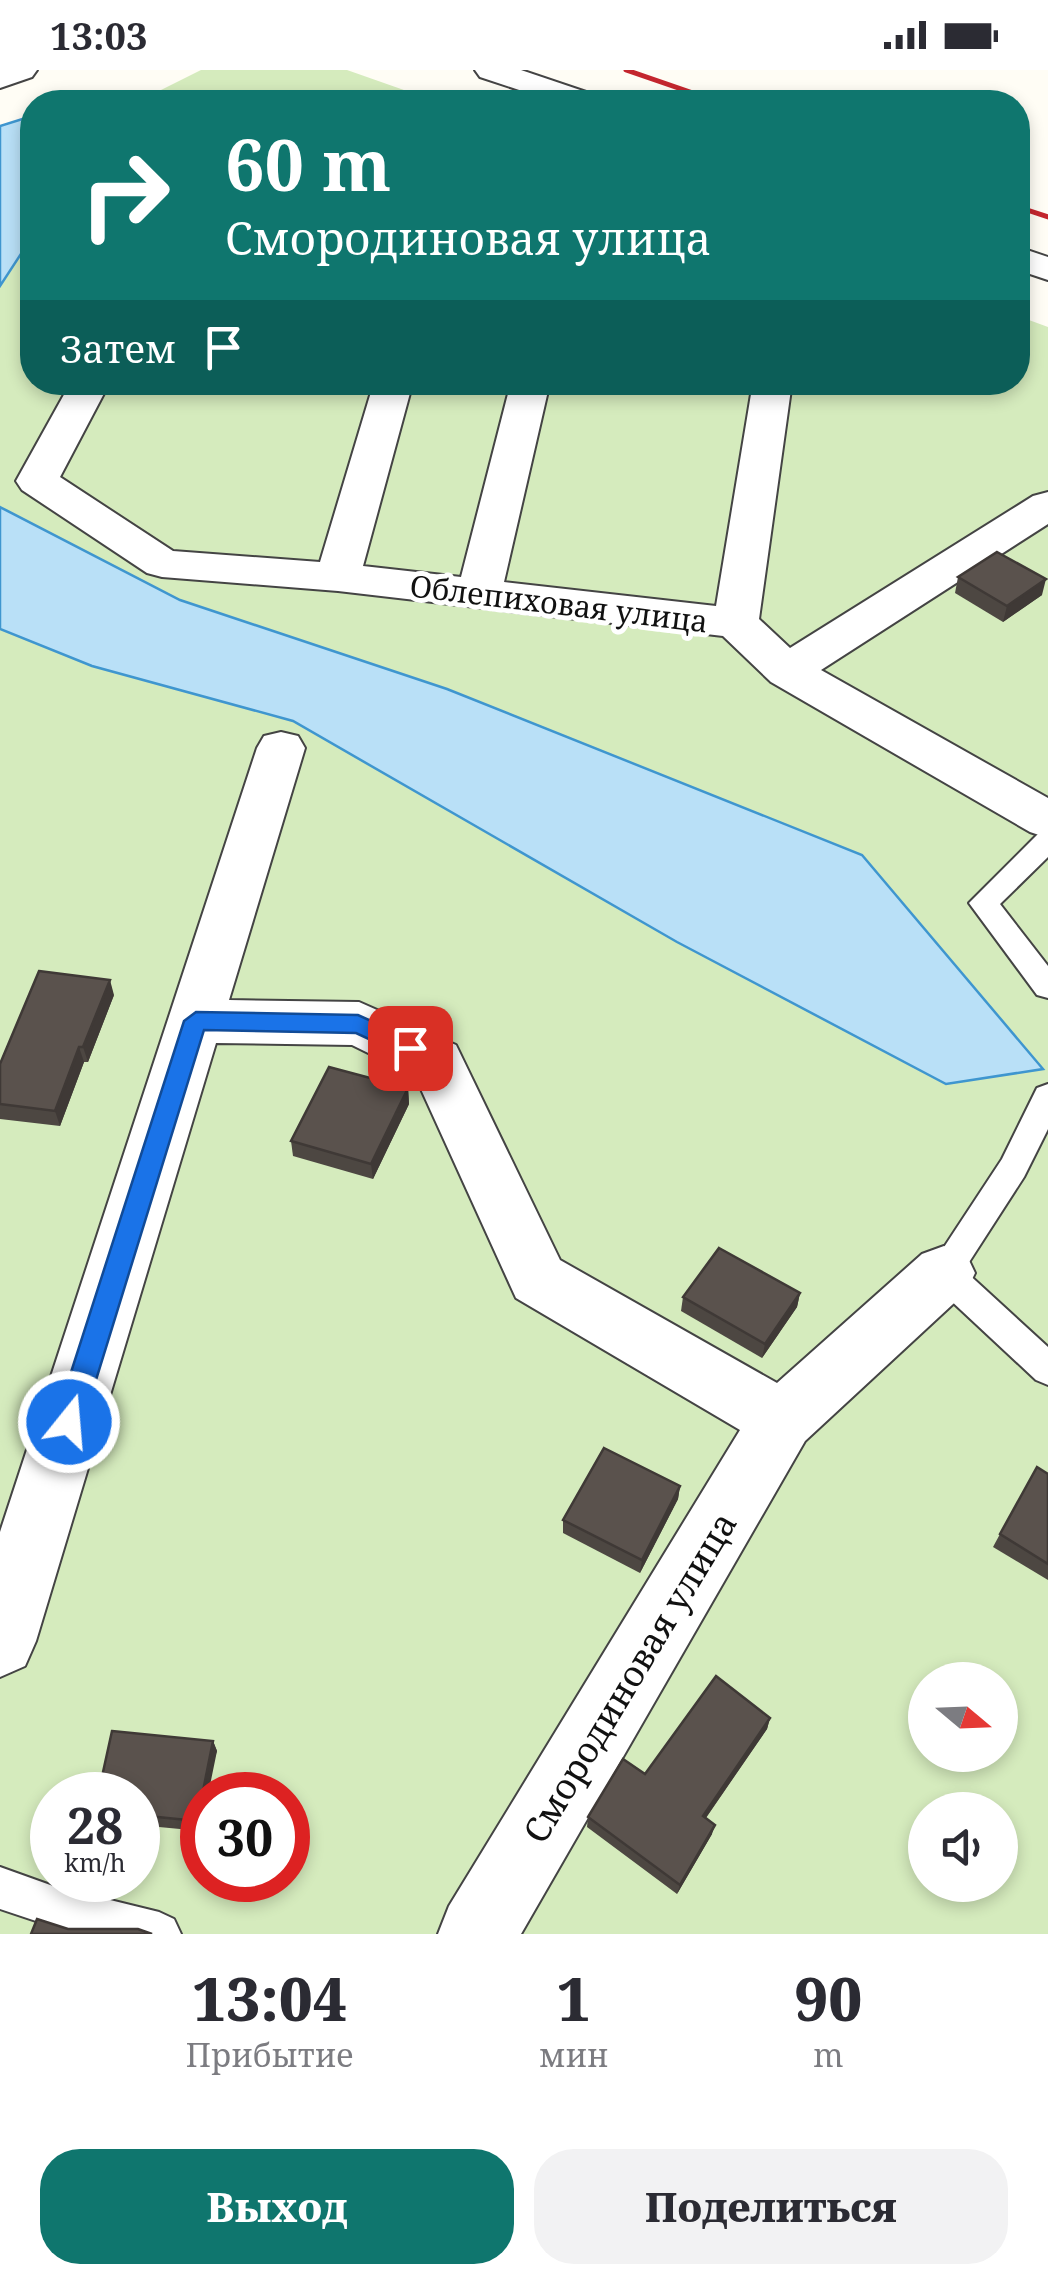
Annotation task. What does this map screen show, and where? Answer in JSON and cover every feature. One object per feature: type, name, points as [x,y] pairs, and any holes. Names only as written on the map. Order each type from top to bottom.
[{"type":"street","points":[[0,79],[21,70]]},
{"type":"street","points":[[491,70],[549,90]]},
{"type":"street","name":"Облепиховая улица","points":[[84,395],[38,482],[162,564],[338,577],[736,623],[787,672],[1048,820]]},
{"type":"street","points":[[338,577],[390,395]]},
{"type":"street","points":[[479,595],[528,395]]},
{"type":"street","points":[[736,623],[771,395]]},
{"type":"street","points":[[787,672],[1048,504]]},
{"type":"street","points":[[0,1641],[281,748]]},
{"type":"street","points":[[196,1021],[358,1024],[436,1061],[538,1279],[782,1420]]},
{"type":"street","name":"Смородиновая улица","points":[[477,1934],[782,1420],[944,1273]]},
{"type":"lane","points":[[1048,841],[983,903],[1048,987]]},
{"type":"lane","points":[[1048,1097],[1013,1168],[944,1273],[1048,1368]]},
{"type":"lane","points":[[0,1888],[53,1907],[159,1934]]},
{"type":"green space","points":[[201,70],[347,70],[404,90],[161,90]]},
{"type":"green space","points":[[20,162],[20,395],[1030,395],[1030,320],[1048,327],[1048,1934],[0,1934],[0,172]]},
{"type":"water","points":[[20,120],[20,255],[0,286],[0,126]]},
{"type":"water","points":[[0,507],[180,600],[447,689],[862,855],[1043,1069],[946,1084],[677,942],[293,721],[92,666],[0,629]]},
{"type":"building","points":[[997,552],[1046,579],[1007,606],[958,577]]},
{"type":"building","points":[[39,971],[110,980],[55,1111],[0,1104],[0,1064]]},
{"type":"building","points":[[329,1067],[408,1088],[371,1164],[291,1141]]},
{"type":"building","points":[[719,1248],[800,1293],[765,1344],[683,1297]]},
{"type":"building","points":[[604,1448],[680,1486],[642,1560],[563,1520]]},
{"type":"building","points":[[1037,1467],[1048,1474],[1048,1564],[1000,1534]]},
{"type":"building","points":[[716,1676],[770,1718],[703,1816],[715,1825],[680,1885],[588,1817],[623,1759],[645,1774]]},
{"type":"building","points":[[112,1731],[213,1741],[207,1772],[180,1772],[180,1819],[160,1817],[160,1772],[103,1772]]},
{"type":"building","points":[[37,1919],[68,1929],[138,1929],[152,1934],[31,1934]]},
{"type":"railway","points":[[626,70],[684,90]]},
{"type":"railway","points":[[1030,211],[1048,217]]},
{"type":"route","points":[[69,1422],[196,1021],[358,1024],[410,1048]]}]
